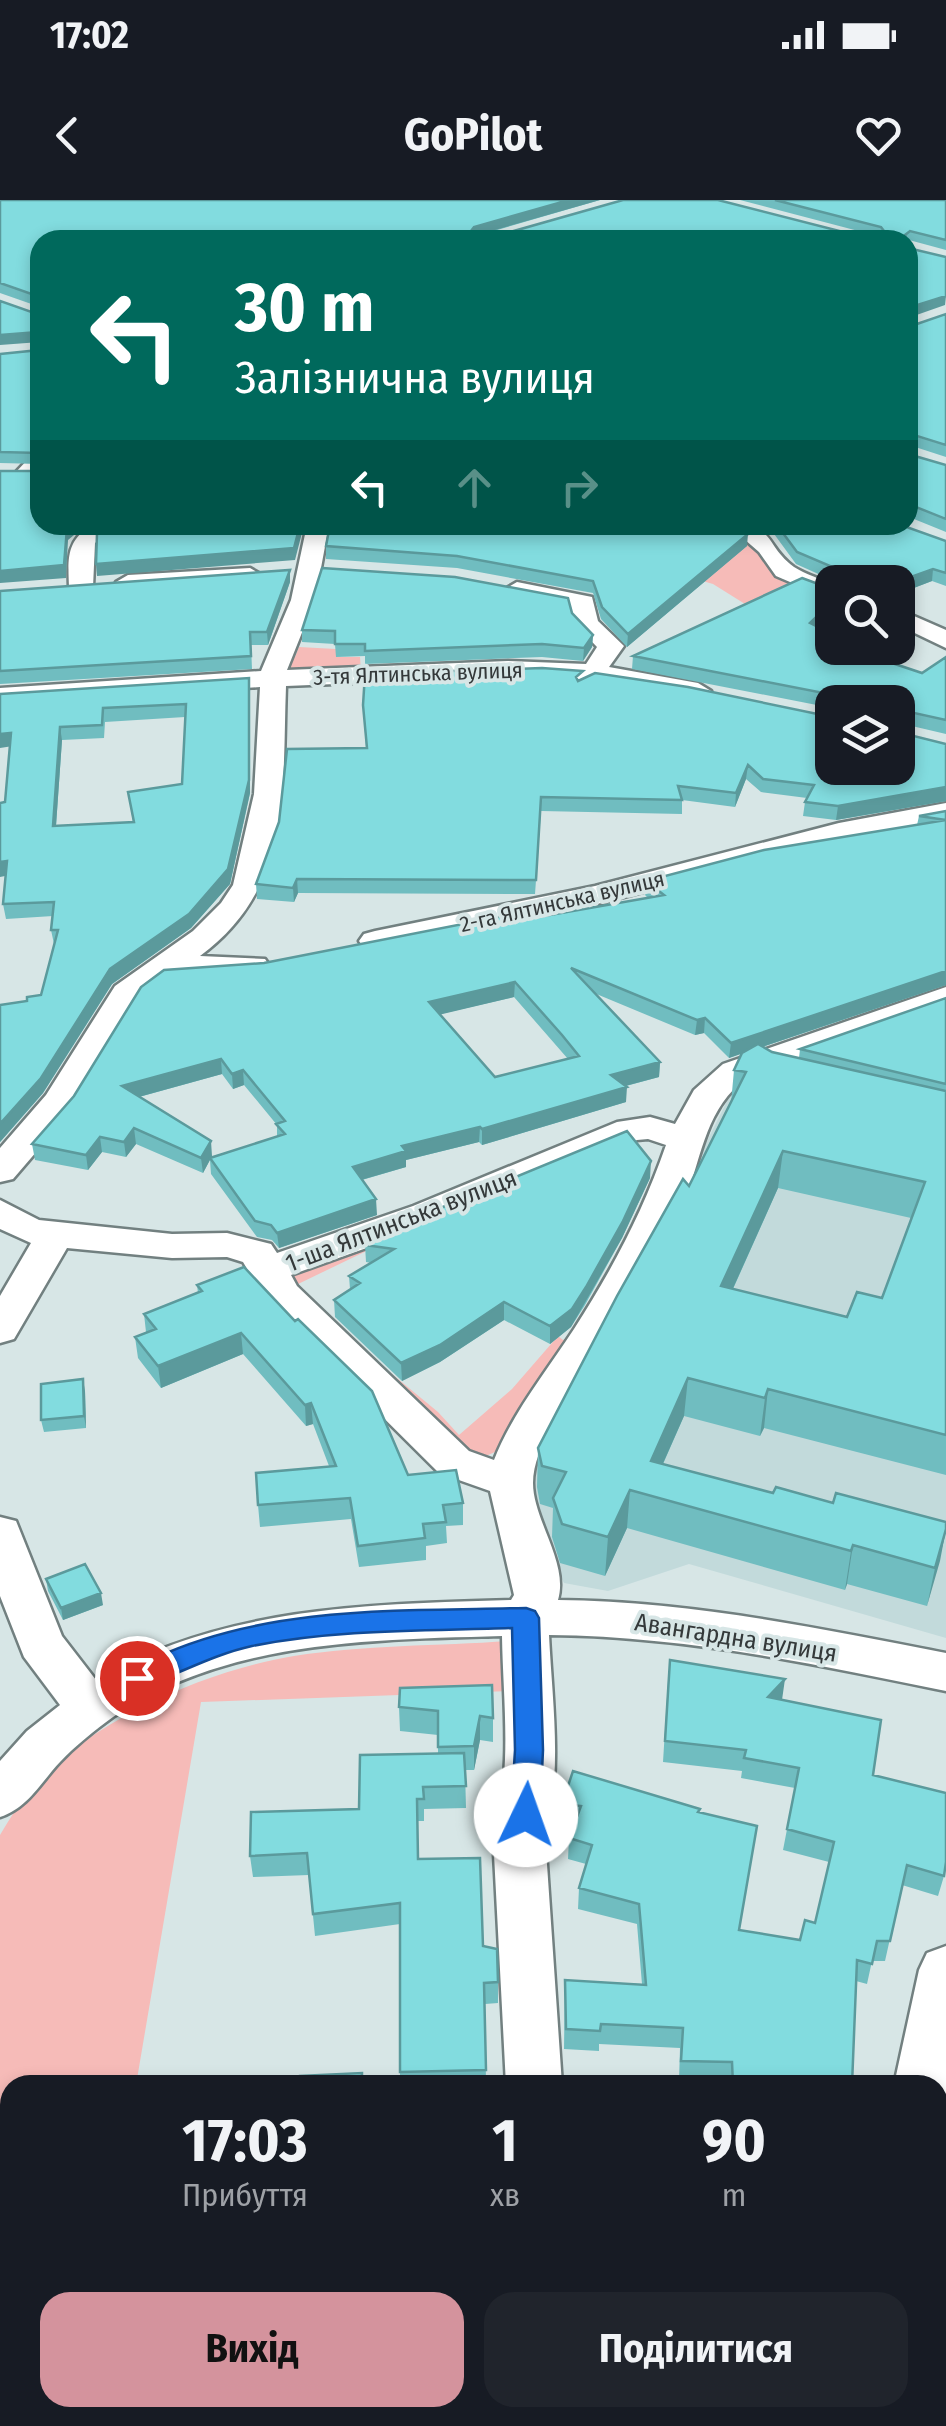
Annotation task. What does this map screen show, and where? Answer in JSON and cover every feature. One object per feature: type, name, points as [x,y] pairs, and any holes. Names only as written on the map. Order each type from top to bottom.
[{"type":"street","points":[[0,473],[30,470]]},
{"type":"street","points":[[92,535],[84,540],[72,588],[299,572]]},
{"type":"street","points":[[0,1172],[60,1101],[120,1001],[228,915],[254,872],[268,794],[273,678],[303,600],[299,572],[314,535]]},
{"type":"street","points":[[751,535],[784,571],[815,585]]},
{"type":"street","points":[[495,585],[583,602],[582,617],[611,646],[594,672]]},
{"type":"street","points":[[915,624],[946,640]]},
{"type":"street","name":"3-тя Ялтинська вулиця","points":[[0,696],[508,668],[594,672],[722,696]]},
{"type":"street","name":"2-га Ялтинська вулиця","points":[[347,947],[597,895],[840,832],[946,812]]},
{"type":"street","points":[[175,961],[212,968],[276,962]]},
{"type":"street","points":[[533,2075],[519,1835],[526,1815],[529,1750],[526,1618],[536,1596],[536,1581],[510,1481],[532,1428],[647,1241],[673,1190],[702,1104],[720,1080],[946,997]]},
{"type":"street","points":[[758,1064],[768,1072],[800,1082]]},
{"type":"street","name":"1-ша Ялтинська вулиця","points":[[0,1212],[28,1230],[55,1235],[158,1245],[228,1245],[257,1253],[269,1269],[426,1214],[630,1130],[650,1128],[687,1140]]},
{"type":"street","points":[[0,1330],[55,1235]]},
{"type":"street","points":[[269,1269],[281,1293],[454,1462],[510,1481]]},
{"type":"street","points":[[0,1533],[41,1644],[88,1707]]},
{"type":"street","name":"Авангардна вулиця","points":[[0,1796],[38,1751],[88,1707],[181,1657],[252,1636],[379,1622],[600,1618],[688,1626],[946,1672]]},
{"type":"street","points":[[924,2075],[946,1970]]},
{"type":"shaded area","points":[[718,535],[738,535],[815,589],[815,595],[745,604],[713,584],[692,578]]},
{"type":"shaded area","points":[[299,647],[336,649],[336,657],[360,657],[361,672],[287,674],[285,657],[295,657]]},
{"type":"shaded area","points":[[740,1075],[946,1118],[946,1638],[689,1564],[608,1591],[564,1583],[521,1502],[528,1463],[620,1315]]},
{"type":"shaded area","points":[[377,1236],[381,1244],[296,1285],[353,1342],[438,1412],[459,1435],[512,1389],[558,1336],[563,1340],[572,1335],[523,1421],[499,1449],[488,1455],[474,1455],[452,1446],[280,1276],[319,1267]]},
{"type":"shaded area","points":[[509,1641],[512,1691],[201,1702],[138,2075],[0,2075],[0,1835],[25,1796],[79,1745],[148,1704],[185,1688],[259,1663],[320,1652]]},
{"type":"building","points":[[0,200],[569,200],[472,230],[30,230],[30,294],[0,283]]},
{"type":"building","points":[[623,200],[718,200],[835,230],[517,230]]},
{"type":"building","points":[[775,200],[946,200],[946,240],[918,230],[883,230]]},
{"type":"building","points":[[918,250],[946,257],[946,296],[918,305]]},
{"type":"building","points":[[0,301],[30,312],[30,333],[0,335]]},
{"type":"building","points":[[946,314],[946,445],[918,436],[918,324]]},
{"type":"building","points":[[30,351],[30,453],[0,452],[0,354]]},
{"type":"building","points":[[918,457],[946,465],[946,519],[918,508]]},
{"type":"building","points":[[0,471],[30,471],[30,535],[66,535],[64,565],[0,571]]},
{"type":"building","points":[[918,531],[946,541],[946,573],[933,569],[915,576],[915,565],[828,565],[797,552],[784,535],[918,535]]},
{"type":"building","points":[[97,535],[297,535],[294,548],[96,564]]},
{"type":"building","points":[[328,535],[747,535],[628,634],[602,607],[593,581],[457,556],[326,546]]},
{"type":"building","points":[[322,568],[455,577],[568,598],[572,613],[593,635],[584,648],[542,644],[365,651],[365,644],[335,644],[335,631],[302,630]]},
{"type":"building","points":[[290,570],[267,632],[250,632],[251,656],[0,671],[0,591]]},
{"type":"building","points":[[802,578],[815,583],[815,618],[810,623],[815,626],[815,665],[898,665],[922,673],[946,657],[946,720],[915,713],[915,685],[815,685],[815,691],[633,656]]},
{"type":"building","points":[[542,668],[583,671],[576,677],[578,681],[595,673],[688,687],[815,713],[815,785],[915,785],[915,736],[946,744],[946,787],[838,806],[805,802],[814,785],[763,779],[748,765],[736,793],[678,786],[682,800],[541,797],[536,880],[297,879],[293,888],[256,884],[279,822],[287,749],[367,748],[365,674]]},
{"type":"building","points":[[249,678],[249,780],[228,869],[189,914],[110,969],[41,1078],[0,1124],[0,1005],[41,995],[58,930],[51,930],[54,902],[3,904],[7,861],[0,862],[0,803],[5,802],[11,733],[0,734],[0,694]],"holes":[[[186,704],[182,784],[128,792],[134,822],[53,826],[60,727],[102,725],[103,708]]]},
{"type":"building","points":[[946,811],[946,820],[919,816]]},
{"type":"building","points":[[946,820],[946,971],[731,1043],[705,1018],[697,1020],[571,968],[660,1062],[611,1075],[627,1087],[482,1129],[402,1146],[406,1151],[353,1167],[376,1199],[277,1233],[271,1225],[255,1221],[210,1158],[285,1134],[276,1124],[285,1121],[243,1070],[232,1074],[221,1059],[122,1086],[211,1141],[201,1158],[134,1128],[124,1142],[100,1137],[86,1155],[32,1144],[74,1096],[141,987],[164,970],[264,963],[534,910],[533,918],[664,895],[646,881],[764,850]],"holes":[[[515,982],[579,1056],[495,1077],[429,1002]]]},
{"type":"building","points":[[946,998],[946,1084],[800,1049]]},
{"type":"building","points":[[758,1044],[772,1052],[946,1091],[946,1435],[768,1389],[765,1398],[688,1378],[651,1461],[773,1493],[776,1487],[833,1503],[836,1493],[946,1522],[935,1568],[853,1545],[851,1551],[630,1490],[608,1537],[562,1524],[553,1498],[566,1472],[542,1466],[538,1448],[683,1179],[689,1186],[746,1072],[734,1070],[742,1053]],"holes":[[[783,1151],[925,1182],[882,1298],[857,1292],[847,1317],[721,1286]]]},
{"type":"building","points":[[627,1131],[651,1161],[586,1287],[572,1309],[550,1326],[504,1302],[440,1345],[401,1363],[334,1300],[360,1283],[349,1276],[394,1249],[365,1245],[438,1209]]},
{"type":"building","points":[[244,1267],[295,1321],[298,1319],[372,1391],[408,1475],[456,1470],[463,1503],[443,1505],[446,1522],[423,1524],[425,1538],[358,1546],[350,1498],[258,1505],[256,1473],[336,1466],[311,1403],[305,1405],[241,1333],[158,1366],[135,1337],[156,1329],[144,1314],[202,1291],[197,1285]]},
{"type":"building","points":[[83,1379],[84,1416],[41,1420],[41,1384]]},
{"type":"building","points":[[85,1564],[101,1593],[61,1608],[46,1579]]},
{"type":"building","points":[[670,1660],[785,1679],[768,1697],[881,1720],[873,1775],[946,1793],[944,1876],[907,1865],[890,1941],[877,1941],[872,1964],[857,1960],[852,2075],[733,2075],[732,2062],[681,2061],[683,2028],[601,2024],[600,2031],[566,2029],[565,1980],[646,1985],[639,1904],[579,1888],[592,1845],[569,1838],[581,1806],[562,1804],[573,1771],[700,1809],[698,1812],[757,1826],[739,1930],[800,1940],[805,1920],[815,1923],[834,1842],[787,1829],[799,1768],[744,1758],[746,1750],[665,1741]]},
{"type":"building","points":[[492,1685],[493,1718],[480,1716],[474,1746],[438,1747],[438,1711],[399,1707],[400,1688]]},
{"type":"building","points":[[464,1753],[466,1786],[423,1787],[424,1799],[417,1799],[418,1859],[480,1858],[483,1946],[497,1949],[498,1982],[484,1983],[486,2070],[400,2072],[400,1903],[313,1914],[307,1853],[250,1856],[251,1812],[359,1809],[360,1755]]},
{"type":"route","points":[[137,1678],[181,1657],[252,1636],[317,1626],[526,1618],[526,1815]]}]
